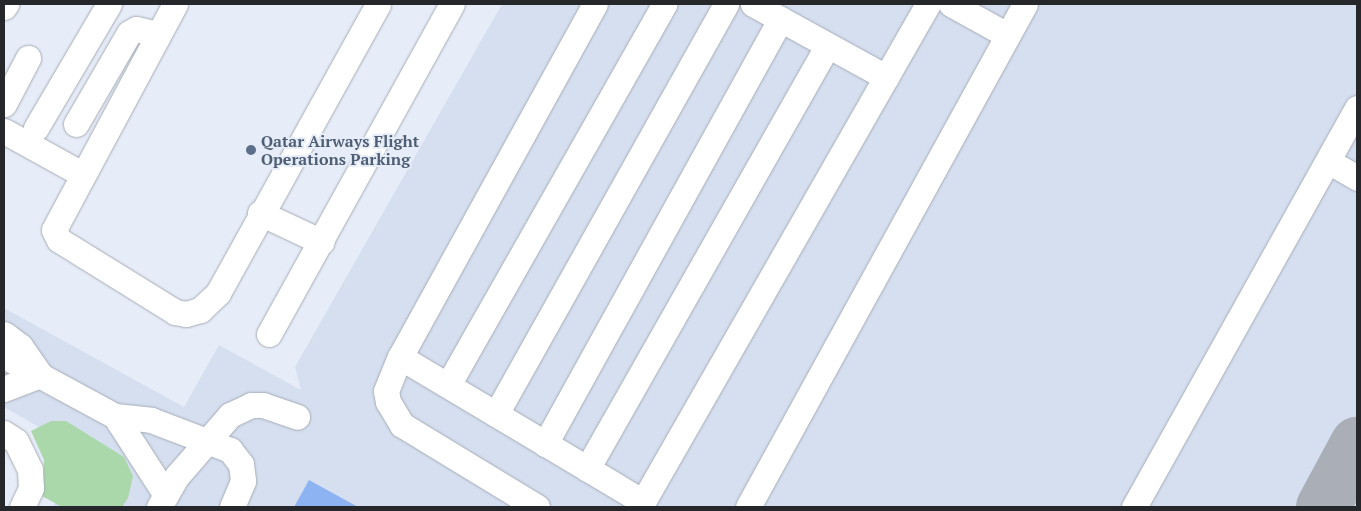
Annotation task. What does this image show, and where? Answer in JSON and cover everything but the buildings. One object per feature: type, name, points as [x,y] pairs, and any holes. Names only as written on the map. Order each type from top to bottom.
[{"type":"lane","points":[[36,128],[109,4]]},
{"type":"lane","points":[[175,4],[56,222],[55,236],[175,312],[193,312],[211,302],[378,4]]},
{"type":"lane","points":[[269,334],[322,242],[452,4]]},
{"type":"lane","points":[[536,507],[402,425],[388,402],[386,391],[400,357],[595,4]]},
{"type":"lane","points":[[448,386],[664,4]]},
{"type":"lane","points":[[496,414],[726,4]]},
{"type":"lane","points":[[754,4],[886,78]]},
{"type":"lane","points":[[400,357],[587,469],[641,505],[928,4]]},
{"type":"lane","points":[[952,4],[1008,35]]},
{"type":"lane","points":[[748,507],[1025,4]]},
{"type":"lane","points":[[546,444],[781,19]]},
{"type":"lane","points":[[76,124],[128,33],[136,29],[158,34]]},
{"type":"lane","points":[[587,469],[827,46]]},
{"type":"lane","points":[[4,104],[28,58]]},
{"type":"lane","points":[[1134,507],[1357,108]]},
{"type":"lane","points":[[4,131],[82,174]]},
{"type":"lane","points":[[1328,161],[1357,178]]},
{"type":"lane","points":[[260,213],[322,242]]},
{"type":"lane","points":[[4,334],[20,346],[16,382]]},
{"type":"lane","points":[[4,356],[16,382],[115,416],[151,420],[208,439],[230,450],[241,464],[244,480],[232,507]]},
{"type":"lane","points":[[115,416],[162,501],[208,439],[230,415],[251,405],[268,406],[297,417]]},
{"type":"lane","points":[[4,433],[16,441],[30,470],[31,488],[22,507]]},
{"type":"lane","points":[[8,507],[30,470]]},
{"type":"shaded area","points":[[502,4],[1357,4],[1357,507],[53,507],[81,451],[4,407],[4,308],[184,407],[219,345],[301,390],[295,367]]},
{"type":"green space","points":[[51,421],[66,421],[124,457],[133,476],[128,498],[122,507],[62,507],[42,496],[44,460],[31,431]]},
{"type":"taxiway","points":[[1323,507],[1357,444]]},
{"type":"place","name":"Qatar Airways Flight Operations Parking","points":[[251,150]]}]
